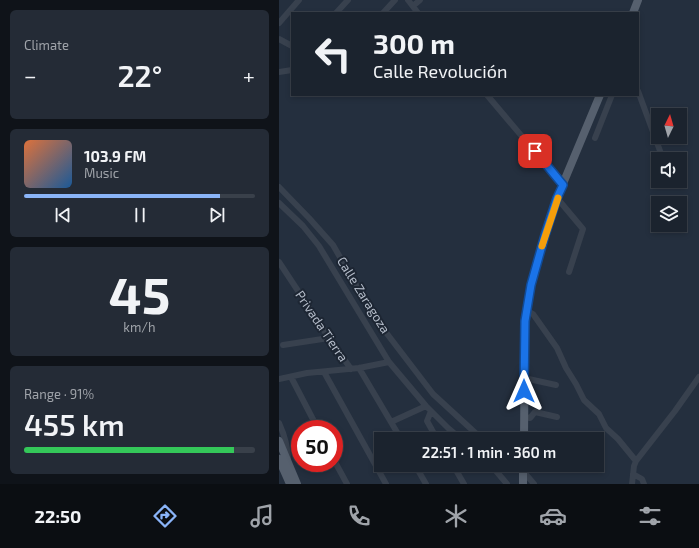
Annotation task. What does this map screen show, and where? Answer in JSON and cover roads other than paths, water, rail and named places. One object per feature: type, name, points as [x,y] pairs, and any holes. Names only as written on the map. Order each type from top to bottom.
[{"type":"main road","points":[[633,12],[638,0]]},
{"type":"main road","points":[[524,432],[525,321],[531,285],[557,198],[600,96]]},
{"type":"main road","points":[[279,441],[297,484]]},
{"type":"main road","points":[[279,459],[290,484]]},
{"type":"main road","points":[[523,472],[523,484]]},
{"type":"street","points":[[279,23],[299,0]]},
{"type":"street","points":[[337,12],[348,0]]},
{"type":"street","points":[[384,12],[395,0]]},
{"type":"street","points":[[408,0],[417,12]]},
{"type":"street","points":[[413,6],[420,0]]},
{"type":"street","points":[[279,39],[291,45]]},
{"type":"street","points":[[279,72],[291,70]]},
{"type":"street","points":[[639,94],[660,152]]},
{"type":"street","points":[[488,96],[563,185]]},
{"type":"street","points":[[595,138],[612,96]]},
{"type":"street","points":[[588,124],[600,123]]},
{"type":"street","name":"Calle Zaragoza","points":[[279,187],[333,245],[375,318],[433,394],[474,432]]},
{"type":"street","points":[[557,198],[583,229],[569,272]]},
{"type":"street","points":[[279,203],[303,226],[319,246],[389,362],[425,406],[453,432]]},
{"type":"street","name":"Privada Tierra","points":[[279,262],[351,369]]},
{"type":"street","points":[[526,310],[533,314],[557,348],[566,368],[584,400],[599,414],[606,428],[618,439],[636,461]]},
{"type":"street","points":[[283,345],[329,338]]},
{"type":"street","points":[[279,379],[307,373],[359,368],[389,362]]},
{"type":"street","points":[[359,368],[397,432]]},
{"type":"street","points":[[324,372],[386,484]]},
{"type":"street","points":[[291,377],[313,420]]},
{"type":"street","points":[[632,484],[636,461],[675,412],[699,377]]},
{"type":"street","points":[[524,378],[556,385]]},
{"type":"street","points":[[391,422],[425,406]]},
{"type":"street","points":[[431,411],[427,421],[433,432]]},
{"type":"street","points":[[524,417],[531,418],[535,412],[557,417]]},
{"type":"street","points":[[279,423],[287,444],[288,460]]},
{"type":"street","points":[[340,472],[347,484]]},
{"type":"street","points":[[419,472],[426,484]]},
{"type":"street","points":[[457,472],[464,484]]},
{"type":"street","points":[[497,472],[507,484]]},
{"type":"street","points":[[526,472],[534,484]]},
{"type":"street","points":[[633,474],[642,479],[644,484]]}]
